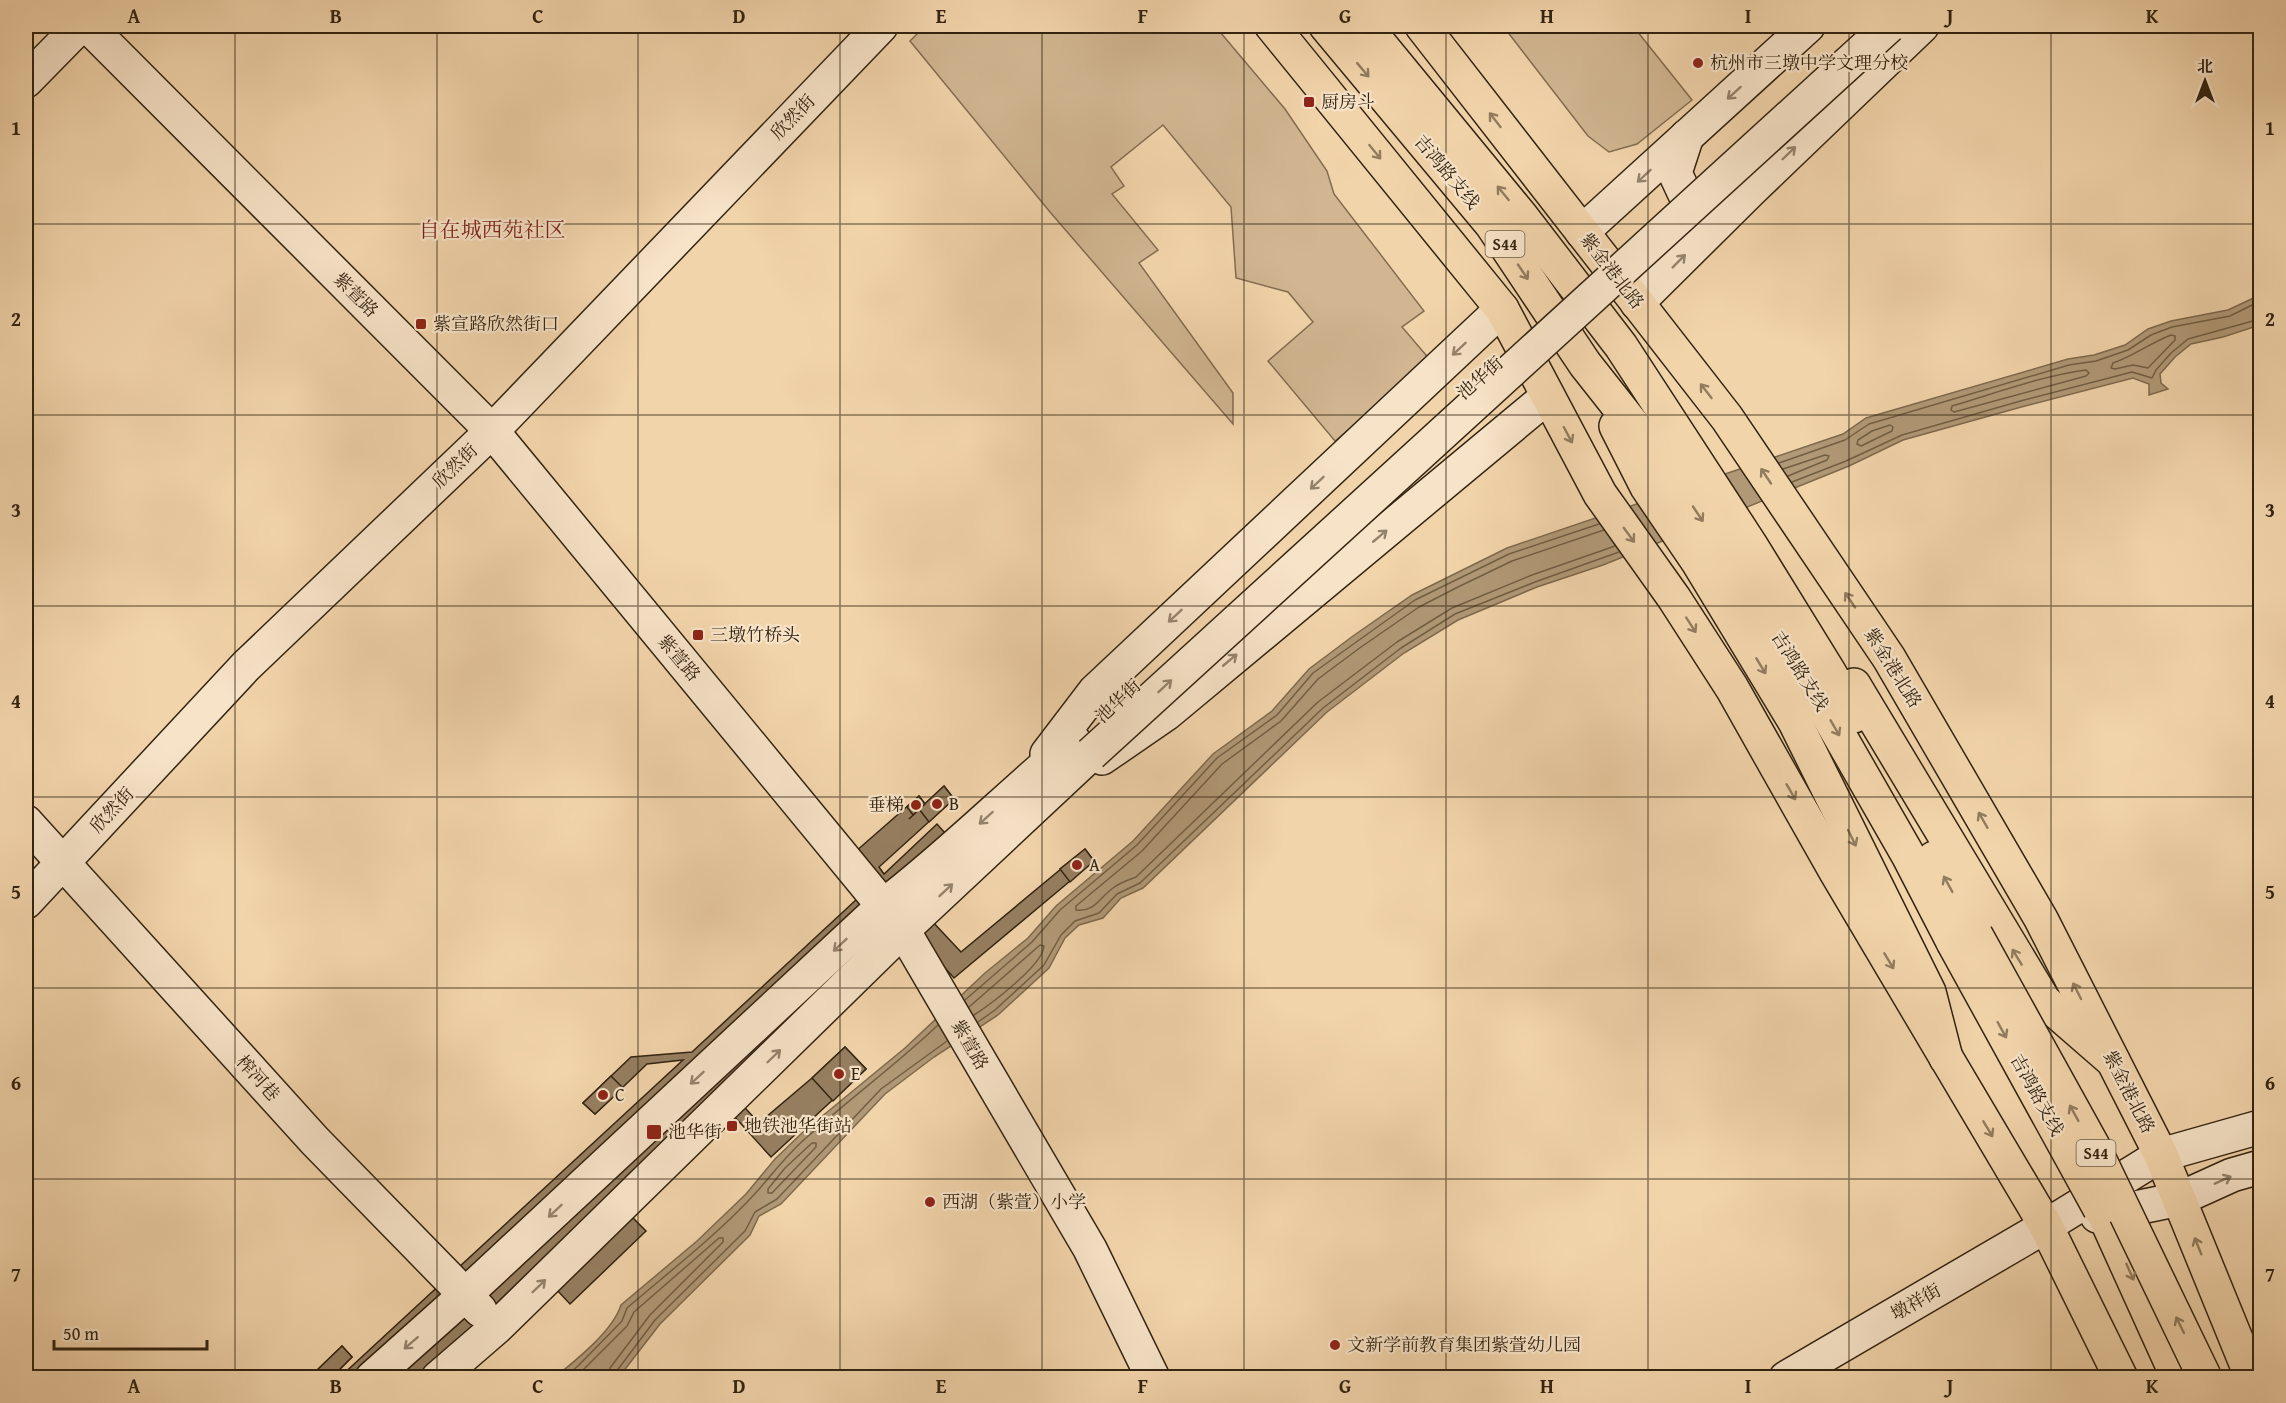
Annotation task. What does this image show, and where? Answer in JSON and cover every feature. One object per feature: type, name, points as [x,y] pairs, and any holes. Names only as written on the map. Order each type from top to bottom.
[{"type":"main road","points":[[26,81],[80,26]]},
{"type":"main road","name":"紫萱路","points":[[88,26],[492,431],[893,918],[1090,1249],[1153,1377]]},
{"type":"main road","name":"欣然街","points":[[26,902],[246,666],[492,431],[881,26]]},
{"type":"main road","name":"吉鸿路支线","points":[[1326,26],[1492,225],[1585,364],[1693,462]]},
{"type":"main road","name":"吉鸿路支线","points":[[1365,26],[1522,217],[1621,346],[1693,462],[1734,549],[1830,672],[2106,1219],[2178,1377]]},
{"type":"main road","name":"紫金港北路","points":[[1422,26],[1637,303],[1693,462],[1792,513],[1889,658],[2041,920],[2161,1155],[2252,1377]]},
{"type":"main road","points":[[1582,232],[1808,26]]},
{"type":"main road","name":"池华街","points":[[1083,748],[1191,633],[1654,224],[1865,26]]},
{"type":"main road","name":"池华街","points":[[438,1377],[497,1327],[893,918],[915,881],[1039,787],[1889,26]]},
{"type":"main road","points":[[1637,303],[1922,26]]},
{"type":"main road","points":[[1273,31],[1502,309],[1600,494],[1659,576],[1732,688],[1836,872],[2046,1227],[2121,1377]]},
{"type":"main road","points":[[1687,136],[1675,173],[1689,203],[1720,207],[1750,191]]},
{"type":"main road","points":[[1039,787],[1095,691],[1502,309]]},
{"type":"main road","points":[[1039,787],[1166,714],[1547,397]]},
{"type":"main road","points":[[1693,462],[1734,549],[1795,722],[1929,992],[1946,1058]]},
{"type":"main road","points":[[1734,549],[2044,1001],[2113,1061]]},
{"type":"main road","name":"榨河巷","points":[[26,822],[315,1141],[497,1327]]},
{"type":"main road","name":"池华街","points":[[372,1377],[893,918]]},
{"type":"main road","name":"吉鸿路支线","points":[[1965,939],[2093,1146],[2205,1377]]},
{"type":"main road","name":"墩祥街","points":[[1786,1377],[2046,1227],[2161,1155],[2260,1127]]},
{"type":"main road","name":"墩祥街","points":[[2046,1227],[2179,1199],[2232,1175],[2260,1167]]},
{"type":"shaded area","points":[[925,26],[1176,26],[1180,29],[1184,26],[1215,26],[1285,109],[1327,171],[1334,194],[1424,311],[1402,327],[1431,361],[1335,441],[1268,361],[1313,322],[1288,292],[1236,278],[1231,207],[1163,125],[1111,167],[1124,186],[1112,194],[1158,250],[1139,263],[1233,393],[1233,424],[1050,212],[910,41]]},
{"type":"shaded area","points":[[1503,26],[1633,26],[1692,100],[1637,144],[1609,152],[1588,136]]},
{"type":"water","points":[[2260,295],[2260,325],[2191,344],[2160,374],[2161,383],[2168,389],[2149,395],[2149,384],[2133,378],[1903,440],[1849,466],[1603,565],[1537,587],[1458,620],[1404,653],[1327,712],[1143,888],[1121,898],[1103,918],[1079,925],[1065,938],[1049,968],[998,1015],[934,1057],[885,1094],[781,1204],[759,1216],[750,1235],[660,1324],[619,1377],[554,1378],[602,1335],[617,1315],[621,1305],[697,1241],[746,1194],[775,1159],[803,1132],[905,1048],[985,973],[1028,938],[1056,906],[1133,841],[1213,754],[1272,711],[1309,669],[1412,595],[1507,548],[1843,434],[1866,418],[2068,359],[2094,355],[2125,345],[2148,329],[2171,321],[2228,310]]},
{"type":"building","name":"池华街","points":[[944,786],[954,799],[879,867],[884,874],[937,824],[981,873],[930,919],[961,952],[1085,849],[1094,861],[954,978],[914,934],[734,1096],[759,1123],[845,1047],[866,1069],[771,1157],[724,1105],[618,1203],[646,1231],[570,1304],[543,1275],[432,1378],[339,1378],[683,1060],[647,1064],[595,1114],[583,1103],[631,1057],[692,1052],[871,886],[847,859],[919,796],[925,804]]},
{"type":"building","name":"B","points":[[944,786],[954,799],[929,822],[919,809]]},
{"type":"building","name":"垂梯","points":[[919,796],[925,804],[913,815],[907,807]]},
{"type":"building","name":"A","points":[[1085,849],[1094,861],[1070,882],[1060,869]]},
{"type":"building","name":"E","points":[[845,1047],[866,1069],[833,1101],[812,1078]]},
{"type":"building","name":"C","points":[[611,1076],[623,1088],[595,1114],[583,1103]]},
{"type":"building","points":[[342,1346],[352,1357],[331,1378],[309,1378]]},
{"type":"building","points":[[342,1346],[352,1357],[331,1378],[320,1378],[315,1372]]},
{"type":"place","name":"杭州市三墩中学文理分校","points":[[1698,63]]},
{"type":"place","name":"厨房斗","points":[[1309,102]]},
{"type":"place","name":"紫宣路欣然街口","points":[[421,324]]},
{"type":"place","name":"三墩竹桥头","points":[[698,635]]},
{"type":"place","name":"B","points":[[937,804]]},
{"type":"place","name":"垂梯","points":[[916,805]]},
{"type":"place","name":"A","points":[[1077,865]]},
{"type":"place","name":"E","points":[[839,1074]]},
{"type":"place","name":"C","points":[[603,1095]]},
{"type":"place","name":"地铁池华街站","points":[[732,1126]]},
{"type":"place","name":"池华街","points":[[654,1132]]},
{"type":"place","name":"西湖（紫萱）小学","points":[[930,1202]]},
{"type":"place","name":"文新学前教育集团紫萱幼儿园","points":[[1335,1345]]},
{"type":"district","name":"自在城西苑社区","points":[[492,230]]}]
